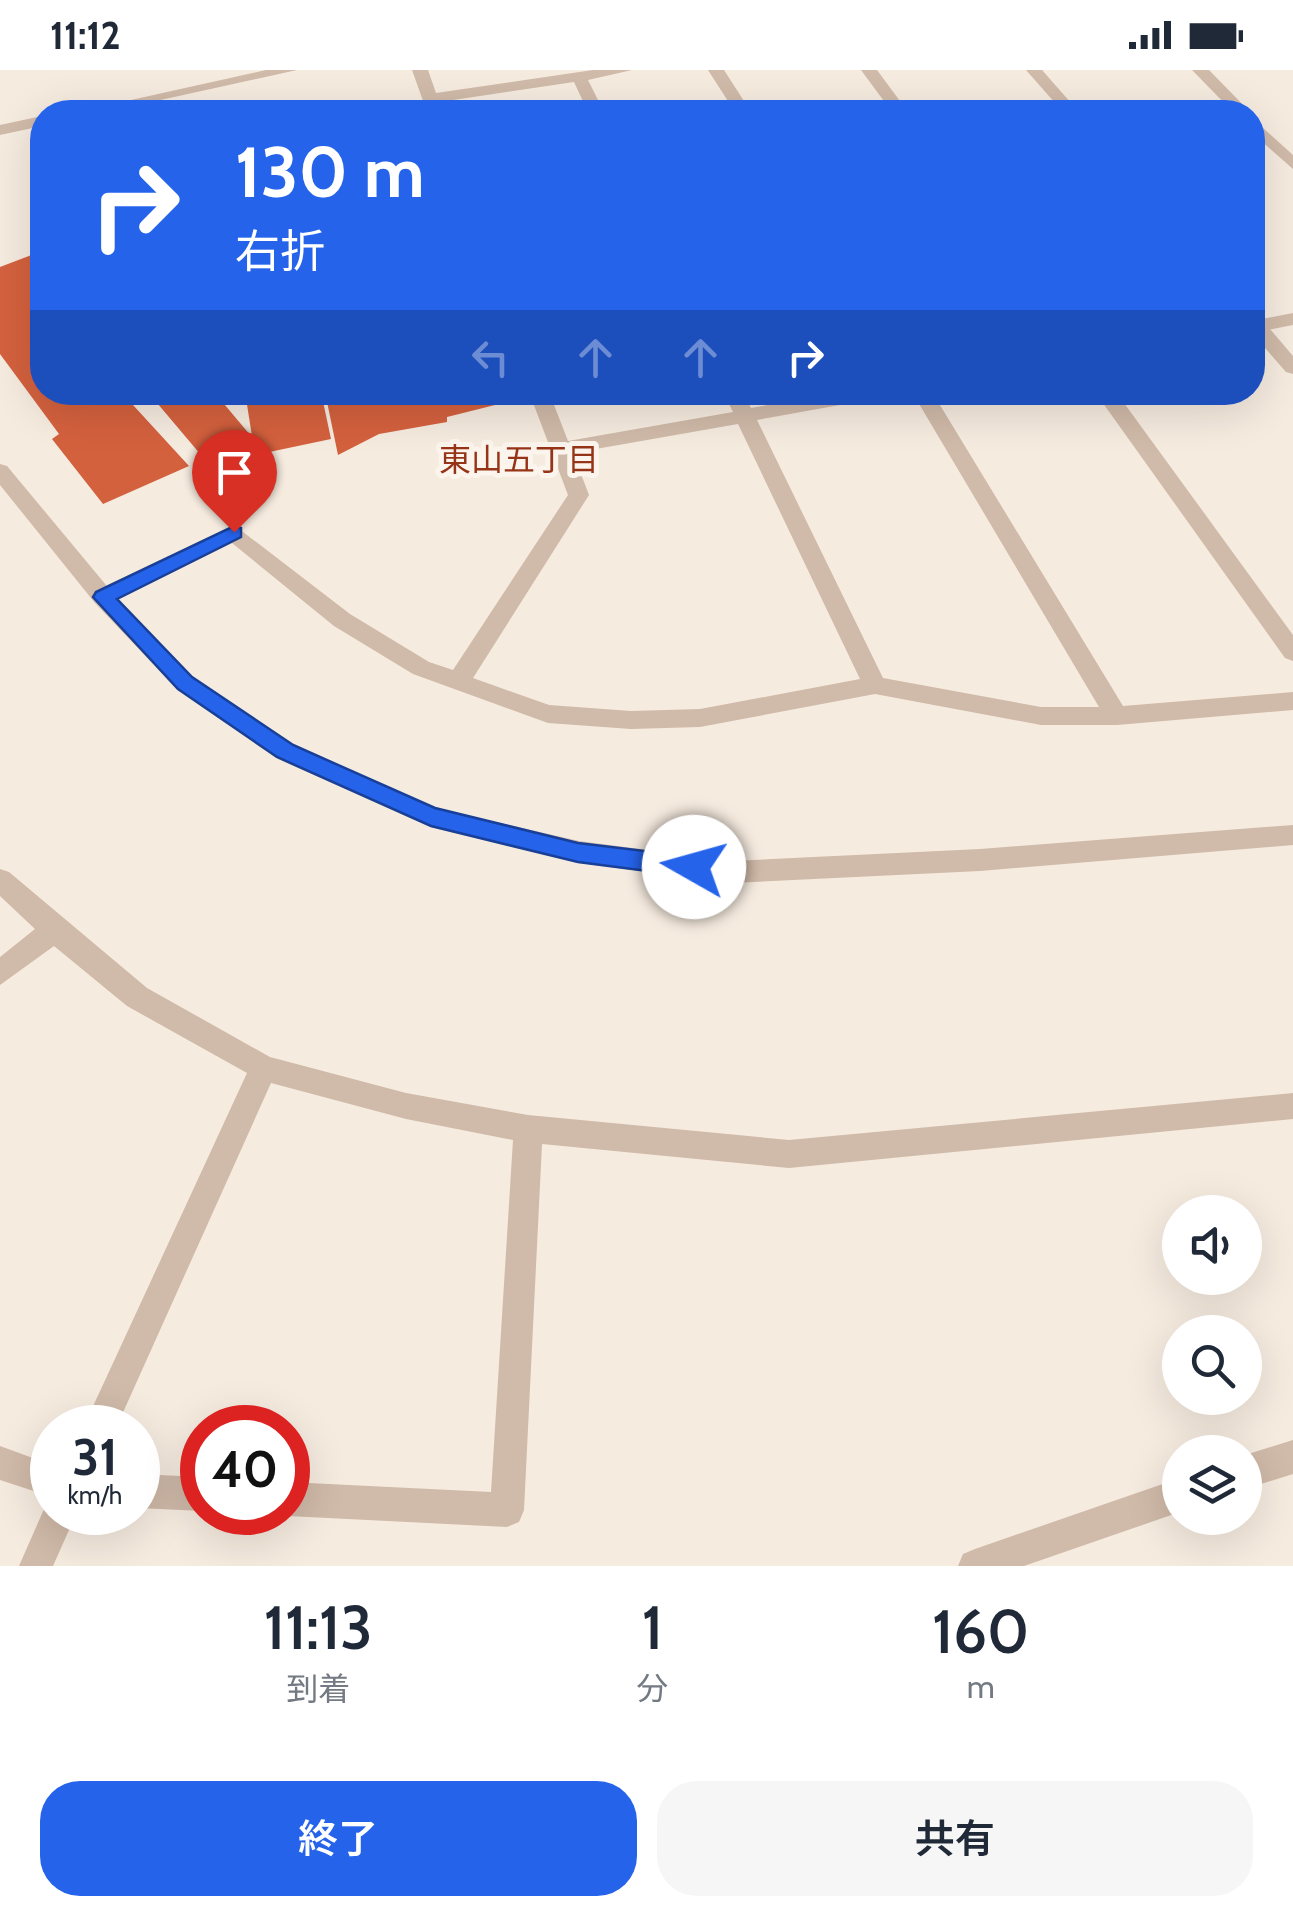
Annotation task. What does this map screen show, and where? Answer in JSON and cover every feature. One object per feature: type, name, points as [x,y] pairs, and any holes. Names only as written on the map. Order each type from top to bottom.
[{"type":"street","points":[[133,100],[234,75],[289,70]]},
{"type":"street","points":[[420,70],[431,100]]},
{"type":"street","points":[[463,100],[624,70]]},
{"type":"street","points":[[716,70],[735,100]]},
{"type":"street","points":[[869,70],[891,100]]},
{"type":"street","points":[[1034,70],[1060,100]]},
{"type":"street","points":[[1200,70],[1230,100]]},
{"type":"street","points":[[579,77],[590,100]]},
{"type":"street","points":[[0,130],[30,124]]},
{"type":"street","points":[[1265,136],[1293,164]]},
{"type":"street","points":[[1265,323],[1293,319]]},
{"type":"street","points":[[1265,336],[1293,368]]},
{"type":"street","points":[[458,682],[579,495],[544,405]]},
{"type":"street","points":[[739,405],[876,685]]},
{"type":"street","points":[[560,449],[806,405]]},
{"type":"street","points":[[930,405],[1117,716]]},
{"type":"street","points":[[1114,405],[1293,652]]},
{"type":"street","points":[[0,471],[104,597],[185,683],[285,751],[431,816],[578,852],[732,872],[980,860],[1293,836]]},
{"type":"street","points":[[104,597],[234,532],[342,620],[420,668],[548,714],[631,720],[700,718],[876,685],[1041,716],[1117,716],[1293,702]]},
{"type":"street","points":[[0,880],[54,930],[137,996],[264,1068],[406,1106],[528,1128],[790,1154],[1293,1106]]},
{"type":"street","points":[[0,973],[54,930]]},
{"type":"street","points":[[110,1405],[264,1068]]},
{"type":"street","points":[[310,1499],[507,1510],[528,1128]]},
{"type":"street","points":[[1262,1467],[1293,1457]]},
{"type":"street","points":[[0,1463],[30,1473]]},
{"type":"street","points":[[975,1566],[1162,1501]]},
{"type":"street","points":[[36,1566],[50,1535]]},
{"type":"building","points":[[30,256],[30,395],[0,354],[0,267]]},
{"type":"building","points":[[38,405],[133,405],[189,466],[103,504],[52,439],[59,434]]},
{"type":"building","points":[[159,405],[225,405],[251,436],[201,455]]},
{"type":"building","points":[[247,405],[324,405],[331,439],[255,455]]},
{"type":"building","points":[[328,405],[495,405],[447,417],[447,422],[379,434],[338,455]]},
{"type":"district","name":"東山五丁目","points":[[519,460]]},
{"type":"route","points":[[234,532],[104,597],[185,683],[285,751],[431,816],[578,852],[694,867]]}]
